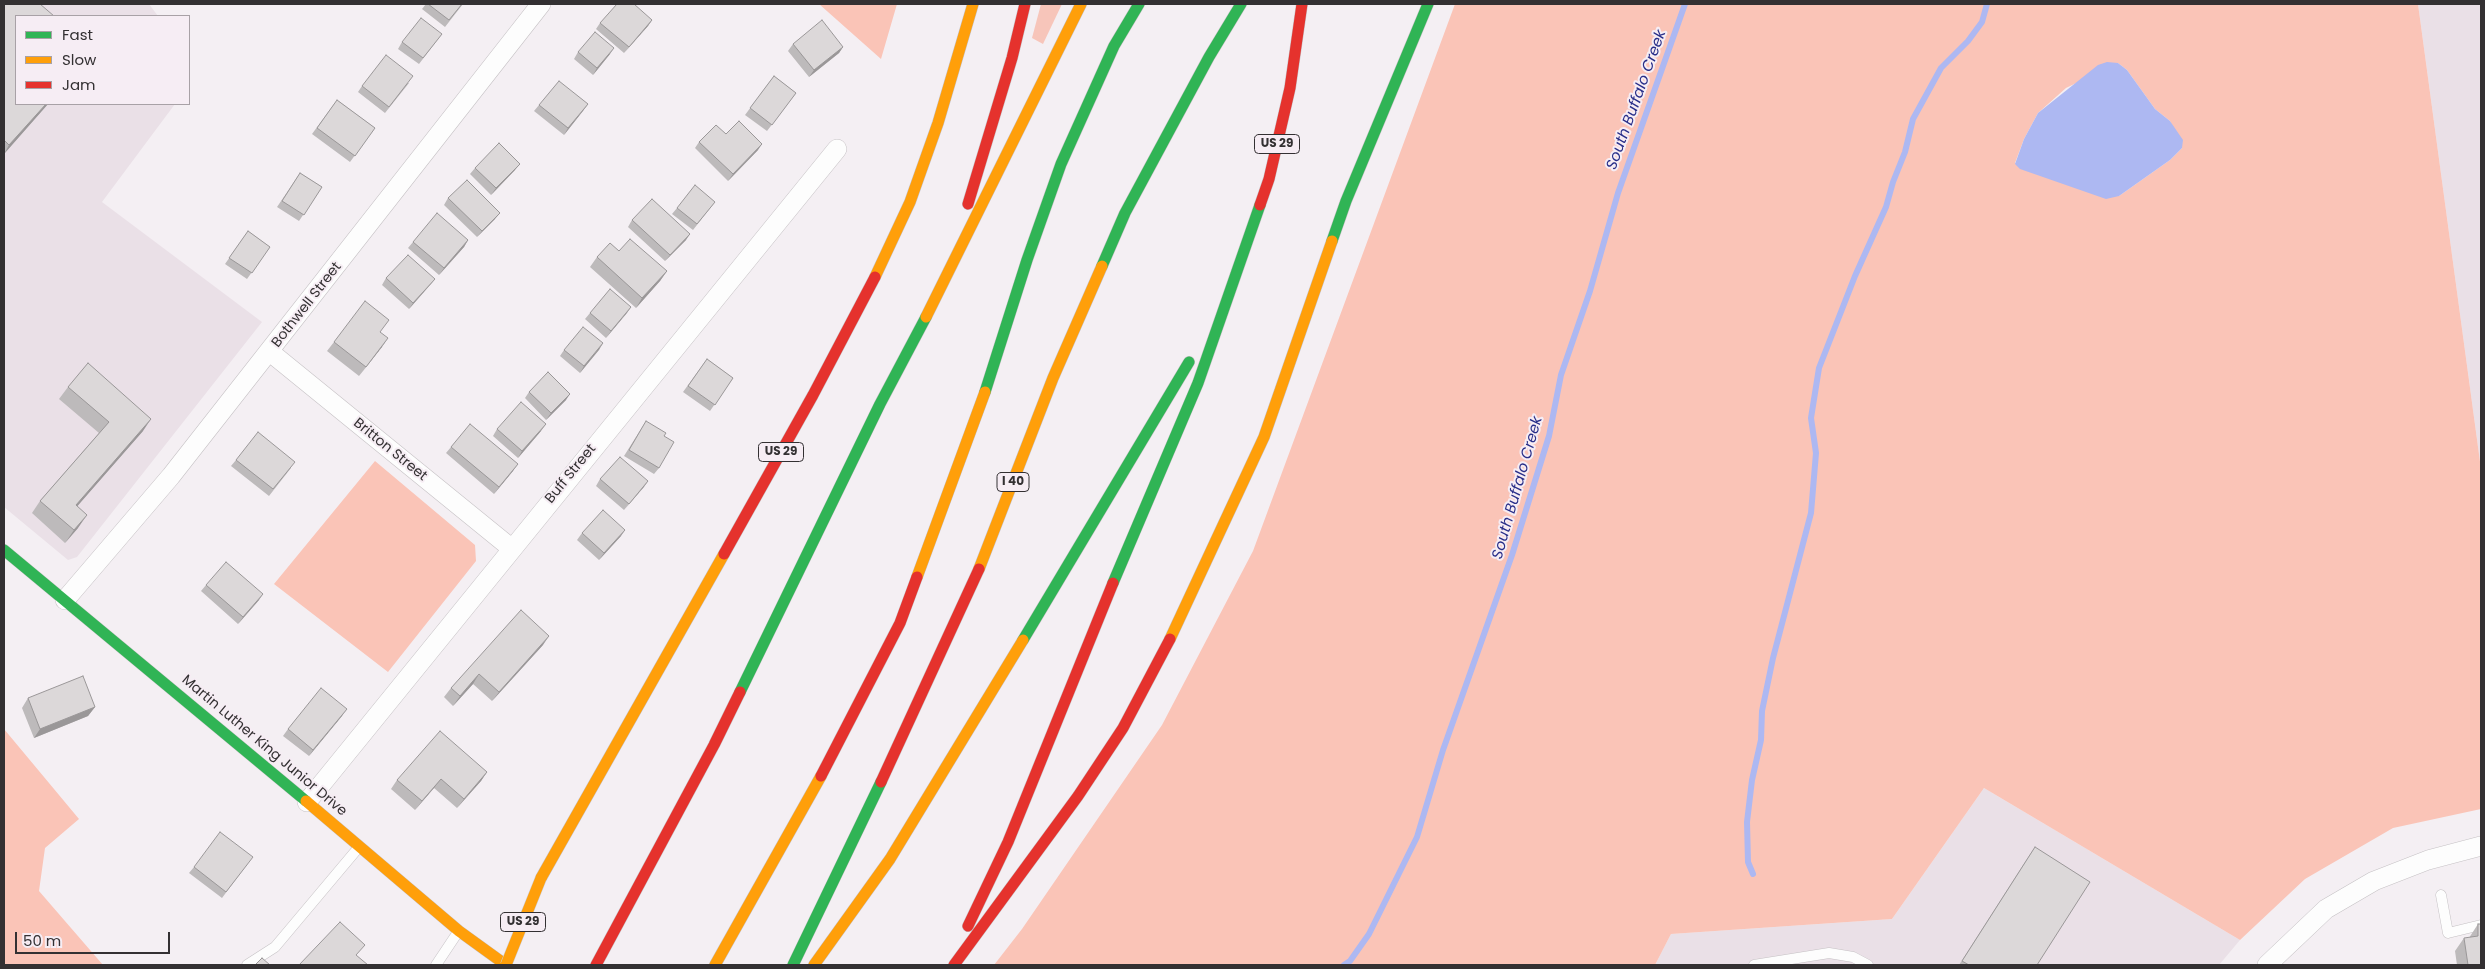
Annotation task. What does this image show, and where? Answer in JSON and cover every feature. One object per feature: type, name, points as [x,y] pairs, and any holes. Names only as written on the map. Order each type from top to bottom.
[{"type":"main road","name":"US 29","points":[[506,965],[541,878],[814,395],[871,286],[910,202],[938,123],[973,4]]},
{"type":"main road","points":[[963,214],[971,197],[1012,58],[1025,4]]},
{"type":"main road","points":[[596,965],[714,745],[880,404],[966,239],[1082,4]]},
{"type":"main road","points":[[715,965],[819,781],[900,623],[976,421],[1027,260],[1061,164],[1114,46],[1139,4]]},
{"type":"main road","name":"I 40","points":[[794,965],[866,816],[983,561],[1053,378],[1124,213],[1209,57],[1241,4]]},
{"type":"main road","name":"US 29","points":[[814,965],[890,859],[1106,505],[1234,279],[1268,179],[1290,88],[1302,4]]},
{"type":"main road","points":[[954,965],[1078,796],[1123,728],[1173,634],[1264,436],[1346,201],[1428,4]]},
{"type":"main road","points":[[880,404],[956,231]]},
{"type":"main road","points":[[949,965],[1008,842],[1124,556],[1198,383],[1234,279]]},
{"type":"main road","name":"Martin Luther King Junior Drive","points":[[4,550],[459,931],[506,965]]},
{"type":"street","name":"Bothwell Street","points":[[65,600],[171,476],[541,4]]},
{"type":"street","name":"Buff Street","points":[[307,802],[837,148]]},
{"type":"street","name":"Britton Street","points":[[270,352],[511,548]]},
{"type":"street","points":[[2268,965],[2326,909],[2374,881],[2428,860],[2481,846]]},
{"type":"lane","points":[[247,965],[275,947],[360,847]]},
{"type":"lane","points":[[2441,895],[2448,933],[2481,925]]},
{"type":"lane","points":[[436,965],[459,931]]},
{"type":"lane","points":[[1754,965],[1829,953],[1853,957],[1868,965]]},
{"type":"shaded area","points":[[4,4],[149,4],[157,15],[15,15],[15,105],[174,105],[102,202],[262,322],[77,557],[68,560],[4,507]]},
{"type":"shaded area","points":[[819,4],[897,4],[881,59]]},
{"type":"shaded area","points":[[1041,4],[1062,4],[1043,44],[1032,38]]},
{"type":"shaded area","points":[[1455,4],[2418,4],[2481,469],[2481,809],[2393,828],[2305,879],[2240,940],[1984,788],[1892,919],[1671,934],[1655,965],[994,965],[1022,929],[1162,725],[1253,551]],"holes":[[[2118,63],[2127,70],[2155,109],[2170,121],[2182,148],[2170,160],[2119,196],[2015,163],[2024,139],[2038,113],[2066,88]]]},
{"type":"shaded area","points":[[2418,4],[2481,4],[2481,469]]},
{"type":"shaded area","points":[[375,461],[475,545],[476,561],[388,672],[274,584]]},
{"type":"shaded area","points":[[4,729],[79,819],[45,848],[39,891],[103,965],[4,965]]},
{"type":"shaded area","points":[[1984,788],[2240,940],[2219,965],[1655,965],[1671,934],[1892,919]]},
{"type":"water","points":[[2107,62],[2118,63],[2127,70],[2155,109],[2170,121],[2183,140],[2182,148],[2170,160],[2119,196],[2106,199],[2020,169],[2015,164],[2024,139],[2038,113],[2098,65]]},
{"type":"building","points":[[4,4],[40,4],[53,15],[15,15],[15,105],[45,105],[9,145],[4,140]]},
{"type":"building","points":[[428,4],[462,4],[449,20]]},
{"type":"building","points":[[617,4],[634,4],[652,20],[629,47],[600,23]]},
{"type":"building","points":[[421,18],[442,34],[423,58],[402,42]]},
{"type":"building","points":[[822,20],[843,47],[814,70],[793,44]]},
{"type":"building","points":[[595,32],[614,48],[597,68],[578,52]]},
{"type":"building","points":[[386,55],[413,76],[389,107],[362,86]]},
{"type":"building","points":[[774,76],[796,93],[772,125],[750,108]]},
{"type":"building","points":[[559,81],[588,104],[568,128],[539,105]]},
{"type":"building","points":[[337,100],[375,128],[355,156],[317,128]]},
{"type":"building","points":[[739,121],[762,144],[733,174],[699,142],[716,125],[726,134]]},
{"type":"building","points":[[499,143],[520,164],[496,188],[475,168]]},
{"type":"building","points":[[300,173],[322,187],[304,215],[282,201]]},
{"type":"building","points":[[467,180],[500,213],[482,231],[448,198]]},
{"type":"building","points":[[695,185],[715,202],[697,224],[677,208]]},
{"type":"building","points":[[652,199],[690,234],[670,255],[632,220]]},
{"type":"building","points":[[437,213],[468,240],[444,268],[413,242]]},
{"type":"building","points":[[248,231],[270,247],[252,273],[229,258]]},
{"type":"building","points":[[630,239],[667,271],[642,298],[597,257],[610,243],[619,251]]},
{"type":"building","points":[[408,255],[435,279],[413,303],[386,278]]},
{"type":"building","points":[[610,289],[631,307],[611,331],[590,313]]},
{"type":"building","points":[[365,301],[389,320],[380,332],[388,338],[366,367],[334,342]]},
{"type":"building","points":[[583,327],[603,343],[584,366],[564,350]]},
{"type":"building","points":[[707,359],[733,378],[715,405],[688,386]]},
{"type":"building","points":[[88,363],[151,419],[76,505],[87,515],[74,530],[40,501],[109,422],[68,387]]},
{"type":"building","points":[[548,372],[570,394],[551,413],[529,392]]},
{"type":"building","points":[[521,402],[546,424],[522,451],[497,429]]},
{"type":"building","points":[[646,421],[666,433],[664,436],[674,442],[659,468],[629,450]]},
{"type":"building","points":[[470,424],[518,464],[499,487],[451,447]]},
{"type":"building","points":[[258,432],[295,462],[273,489],[236,460]]},
{"type":"building","points":[[620,457],[648,481],[629,504],[600,479]]},
{"type":"building","points":[[603,510],[625,530],[604,553],[582,533]]},
{"type":"building","points":[[226,562],[263,594],[243,617],[206,585]]},
{"type":"building","points":[[521,610],[549,636],[499,692],[479,674],[460,696],[451,688]]},
{"type":"building","points":[[83,676],[95,707],[40,729],[28,698]]},
{"type":"building","points":[[321,688],[347,709],[313,750],[288,729]]},
{"type":"building","points":[[440,731],[487,772],[464,799],[441,779],[422,801],[397,780]]},
{"type":"building","points":[[220,832],[253,857],[226,892],[194,867]]},
{"type":"building","points":[[2035,847],[2090,882],[2037,965],[1969,965],[1962,961]]},
{"type":"building","points":[[340,922],[365,945],[356,955],[368,965],[299,965]]},
{"type":"building","points":[[2478,924],[2481,924],[2481,965],[2468,965],[2464,938],[2478,936]]},
{"type":"building","points":[[262,958],[270,965],[255,965]]},
{"type":"waterway","name":"South Buffalo Creek","points":[[1344,965],[1350,961],[1369,934],[1417,837],[1443,750],[1512,555],[1549,436],[1561,375],[1590,291],[1618,193],[1685,4]]},
{"type":"waterway","points":[[1753,874],[1748,862],[1747,822],[1752,780],[1761,740],[1762,711],[1773,658],[1811,513],[1816,453],[1811,418],[1819,368],[1855,276],[1886,207],[1893,182],[1905,152],[1913,119],[1941,68],[1968,41],[1982,22],[1987,4]]},
{"type":"traffic: fast","points":[[985,392],[1027,260],[1061,164],[1114,46],[1139,4]]},
{"type":"traffic: fast","points":[[1102,266],[1125,213],[1209,57],[1241,4]]},
{"type":"traffic: fast","points":[[1332,241],[1346,201],[1428,4]]},
{"type":"traffic: fast","points":[[1113,583],[1198,383],[1260,205]]},
{"type":"traffic: fast","points":[[740,692],[880,404],[926,317]]},
{"type":"traffic: fast","points":[[1023,640],[1189,362]]},
{"type":"traffic: fast","points":[[4,550],[306,801]]},
{"type":"traffic: fast","points":[[793,965],[881,782]]},
{"type":"traffic: slow","points":[[875,277],[910,202],[938,123],[973,4]]},
{"type":"traffic: slow","points":[[926,317],[1081,4]]},
{"type":"traffic: slow","points":[[1170,639],[1264,437],[1332,241]]},
{"type":"traffic: slow","points":[[979,569],[1053,378],[1102,266]]},
{"type":"traffic: slow","points":[[917,577],[985,392]]},
{"type":"traffic: slow","points":[[541,878],[724,554]]},
{"type":"traffic: slow","points":[[814,965],[890,859],[1023,640]]},
{"type":"traffic: slow","points":[[715,965],[821,776]]},
{"type":"traffic: slow","points":[[306,801],[459,931],[506,965]]},
{"type":"traffic: slow","points":[[506,965],[541,878]]},
{"type":"traffic: jam","points":[[968,204],[1012,58],[1025,4]]},
{"type":"traffic: jam","points":[[1260,205],[1269,179],[1290,88],[1302,4]]},
{"type":"traffic: jam","points":[[724,554],[813,395],[875,277]]},
{"type":"traffic: jam","points":[[881,782],[979,569]]},
{"type":"traffic: jam","points":[[821,776],[900,623],[917,577]]},
{"type":"traffic: jam","points":[[968,926],[1008,842],[1113,583]]},
{"type":"traffic: jam","points":[[954,965],[1078,796],[1123,728],[1170,639]]},
{"type":"traffic: jam","points":[[596,965],[714,745],[740,692]]}]
